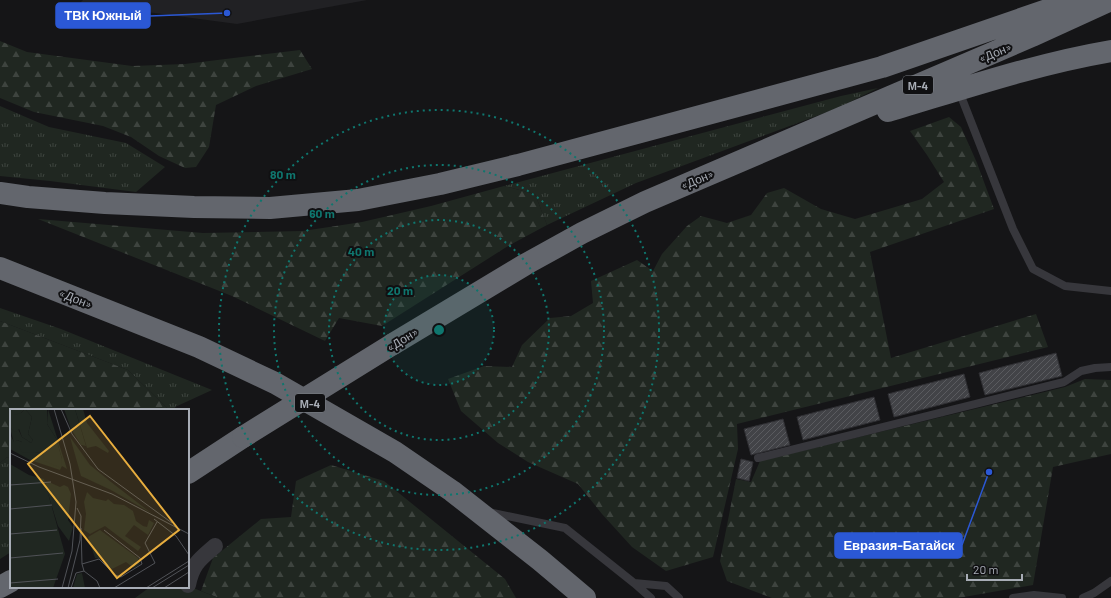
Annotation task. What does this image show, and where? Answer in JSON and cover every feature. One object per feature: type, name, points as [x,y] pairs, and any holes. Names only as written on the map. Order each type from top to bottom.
[{"type":"highway","points":[[0,193],[89,202],[194,207],[270,208],[358,200],[440,184],[518,165],[882,67],[1076,0]]},
{"type":"highway","name":"«Дон»","points":[[189,472],[393,344],[513,271],[582,233],[644,202],[1032,36],[1111,0]]},
{"type":"highway","points":[[724,168],[882,113],[1003,76],[1075,57],[1111,51]]},
{"type":"highway","name":"«Дон»","points":[[0,268],[199,347],[275,383],[395,452],[476,509],[585,598]]},
{"type":"highway","points":[[0,587],[10,582]]},
{"type":"street","points":[[189,581],[197,561],[215,546]]},
{"type":"street","points":[[185,598],[188,588]]},
{"type":"lane","points":[[958,90],[1013,230],[1033,269],[1065,286],[1111,291]]},
{"type":"lane","points":[[758,458],[1064,382],[1081,371],[1111,367]]},
{"type":"lane","points":[[476,509],[565,528],[651,598]]},
{"type":"lane","points":[[1083,598],[1094,593],[1111,580]]},
{"type":"lane","points":[[634,583],[666,586],[679,598]]},
{"type":"lane","points":[[1013,598],[1034,595],[1062,598]]},
{"type":"shaded area","points":[[83,0],[367,0],[237,24],[80,3]]},
{"type":"green space","points":[[0,41],[27,52],[132,66],[185,64],[300,50],[312,69],[256,86],[216,105],[209,147],[196,167],[185,168],[159,156],[131,137],[103,126],[34,112],[0,98]]},
{"type":"green space","points":[[878,88],[838,108],[636,183],[547,225],[535,194],[504,186],[841,96]]},
{"type":"green space","points":[[0,106],[49,127],[126,143],[165,167],[136,192],[0,176]]},
{"type":"green space","points":[[949,117],[961,127],[977,163],[994,209],[870,252],[891,358],[1036,314],[1048,347],[737,424],[738,449],[713,557],[666,571],[632,547],[602,514],[578,484],[528,462],[498,443],[461,411],[448,379],[484,366],[512,367],[522,345],[550,318],[571,316],[593,303],[591,281],[637,260],[653,271],[662,254],[687,226],[701,216],[727,223],[751,215],[767,193],[784,188],[821,209],[855,219],[922,199],[944,182],[910,131]]},
{"type":"green space","points":[[504,186],[535,194],[547,225],[508,246],[382,326],[339,318],[325,341],[232,296],[38,219],[203,233],[303,231],[362,222],[431,206]]},
{"type":"green space","points":[[0,308],[61,329],[212,390],[175,407],[176,409],[168,409],[128,370],[0,321]]},
{"type":"green space","points":[[0,321],[128,370],[168,409],[10,409],[10,458],[7,457],[0,463]]},
{"type":"green space","points":[[1085,379],[1111,380],[1111,454],[1053,467],[1033,585],[958,598],[772,598],[727,581],[720,561],[736,479],[751,482],[760,461],[1065,387]]},
{"type":"green space","points":[[7,457],[10,458],[10,553],[0,559],[0,463]]},
{"type":"green space","points":[[331,465],[384,481],[505,579],[516,598],[219,598],[201,591],[213,558],[261,519],[291,517],[296,481]]},
{"type":"green space","points":[[189,586],[219,598],[135,598],[149,588],[189,588]]},
{"type":"building","points":[[1056,353],[1062,376],[985,395],[979,373]]},
{"type":"building","points":[[964,374],[970,397],[894,417],[888,394]]},
{"type":"building","points":[[874,397],[880,420],[803,440],[797,417]]},
{"type":"building","points":[[783,419],[790,445],[751,455],[744,429]]},
{"type":"building","points":[[741,459],[753,462],[749,481],[737,478]]},
{"type":"place","name":"ТВК Южный","points":[[227,13]]},
{"type":"place","name":"Евразия-Батайск","points":[[989,472]]}]
